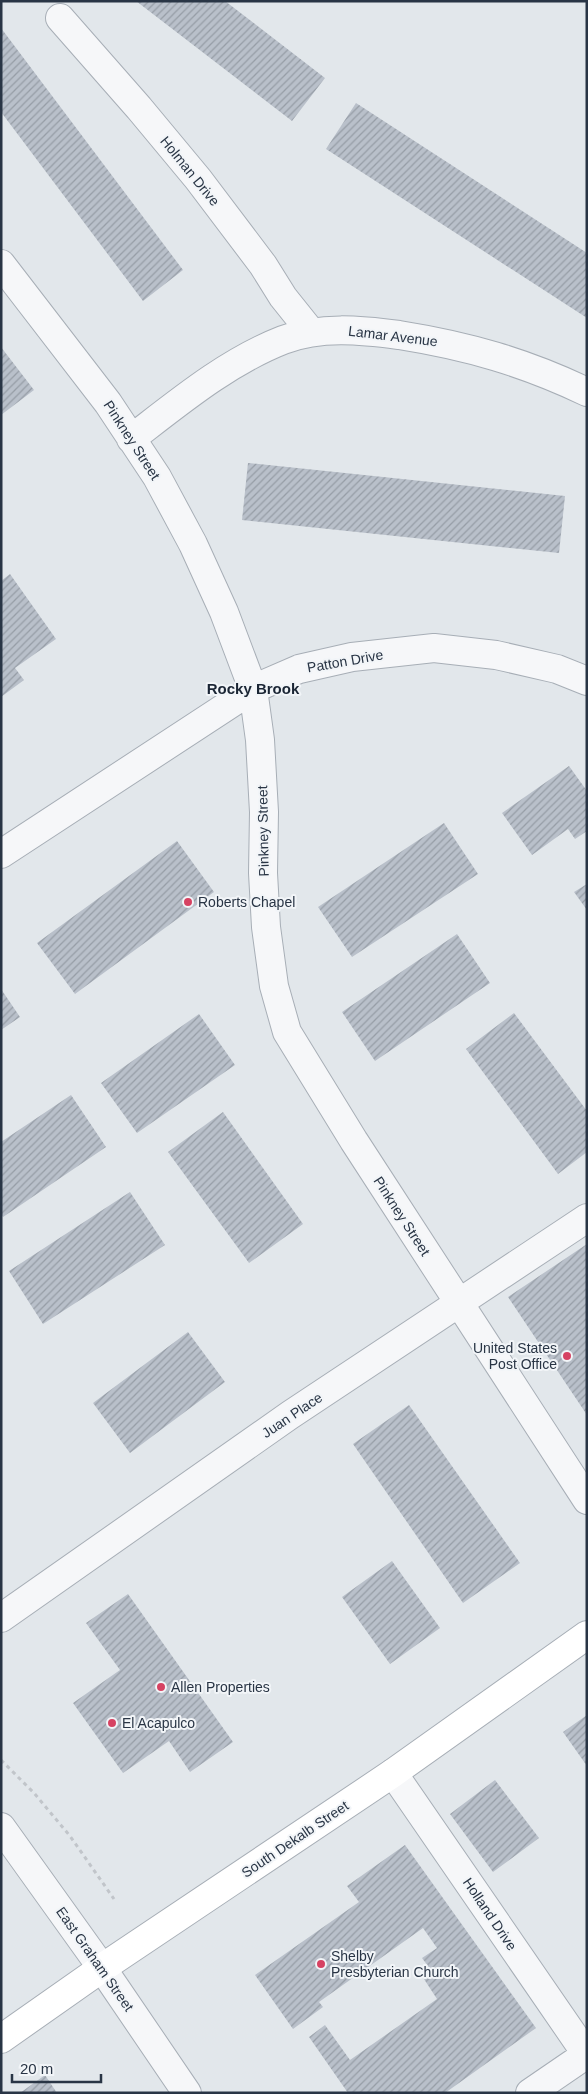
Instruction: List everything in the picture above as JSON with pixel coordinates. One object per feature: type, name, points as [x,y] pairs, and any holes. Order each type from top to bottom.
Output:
[{"type":"main road","name":"South Dekalb Street","points":[[1,2039],[102,1968],[394,1773],[587,1635]]},
{"type":"street","name":"Holman Drive","points":[[60,18],[198,179],[263,265],[283,298],[311,332]]},
{"type":"street","name":"Pinkney Street","points":[[1,264],[108,403],[157,477],[194,544],[224,612],[253,689],[260,740],[264,812],[263,873],[266,927],[274,986],[287,1032],[313,1078],[587,1500]]},
{"type":"street","name":"Lamar Avenue","points":[[131,439],[203,384],[256,352],[284,340],[311,332],[339,330],[370,331],[438,341],[496,355],[559,378],[587,392]]},
{"type":"street","name":"Patton Drive","points":[[1,854],[253,689],[299,669],[352,657],[434,648],[496,655],[557,669],[587,681]]},
{"type":"street","name":"Juan Place","points":[[1,1618],[282,1421],[587,1218]]},
{"type":"street","name":"Holland Drive","points":[[394,1773],[587,2054]]},
{"type":"street","name":"East Graham Street","points":[[1,1827],[102,1968],[187,2093]]},
{"type":"street","points":[[530,2093],[587,2054]]},
{"type":"path","points":[[1,1760],[40,1800],[70,1836],[114,1899]]},
{"type":"building","points":[[136,1],[225,1],[325,78],[292,121]]},
{"type":"building","points":[[1,28],[183,270],[143,301],[1,112]]},
{"type":"building","points":[[356,103],[587,253],[587,318],[326,149]]},
{"type":"building","points":[[1,347],[34,390],[1,415]]},
{"type":"building","points":[[248,463],[565,496],[559,553],[242,520]]},
{"type":"building","points":[[10,574],[56,639],[15,668],[24,680],[1,697],[1,581]]},
{"type":"building","points":[[569,766],[587,791],[587,831],[575,839],[568,829],[532,855],[502,813]]},
{"type":"building","points":[[444,823],[478,874],[352,957],[318,907]]},
{"type":"building","points":[[177,841],[214,892],[75,994],[37,943]]},
{"type":"building","points":[[587,884],[587,910],[574,892]]},
{"type":"building","points":[[457,934],[490,983],[375,1061],[342,1012]]},
{"type":"building","points":[[1,989],[20,1017],[1,1030]]},
{"type":"building","points":[[514,1013],[587,1111],[587,1152],[558,1174],[466,1049]]},
{"type":"building","points":[[199,1014],[235,1065],[137,1133],[101,1083]]},
{"type":"building","points":[[71,1095],[106,1147],[3,1217],[1,1214],[1,1142]]},
{"type":"building","points":[[223,1112],[303,1224],[249,1263],[168,1152]]},
{"type":"building","points":[[130,1192],[165,1245],[43,1324],[9,1271]]},
{"type":"building","name":"United States Post Office","points":[[587,1244],[587,1415],[508,1297]]},
{"type":"building","points":[[188,1332],[225,1382],[130,1453],[93,1403]]},
{"type":"building","points":[[409,1405],[520,1563],[463,1603],[353,1444]]},
{"type":"building","points":[[392,1561],[440,1628],[390,1664],[342,1597]]},
{"type":"building","points":[[128,1594],[233,1742],[190,1772],[169,1741],[123,1773],[73,1703],[120,1670],[86,1623]]},
{"type":"building","points":[[587,1715],[587,1766],[563,1732]]},
{"type":"building","points":[[495,1780],[539,1838],[493,1872],[450,1814]]},
{"type":"building","name":"Shelby Presbyterian Church","points":[[405,1845],[536,2028],[445,2093],[348,2093],[309,2037],[325,2025],[350,2060],[437,1999],[422,1976],[431,1970],[422,1958],[437,1948],[423,1928],[319,2002],[323,2007],[293,2029],[255,1975],[359,1902],[347,1886]]},
{"type":"building","points":[[45,2075],[57,2093],[20,2093]]},
{"type":"place","name":"Roberts Chapel","points":[[188,902]]},
{"type":"place","name":"United States Post Office","points":[[567,1356]]},
{"type":"place","name":"Allen Properties","points":[[161,1687]]},
{"type":"place","name":"El Acapulco","points":[[112,1723]]},
{"type":"place","name":"Shelby Presbyterian Church","points":[[321,1964]]},
{"type":"district","name":"Rocky Brook","points":[[253,689]]}]
